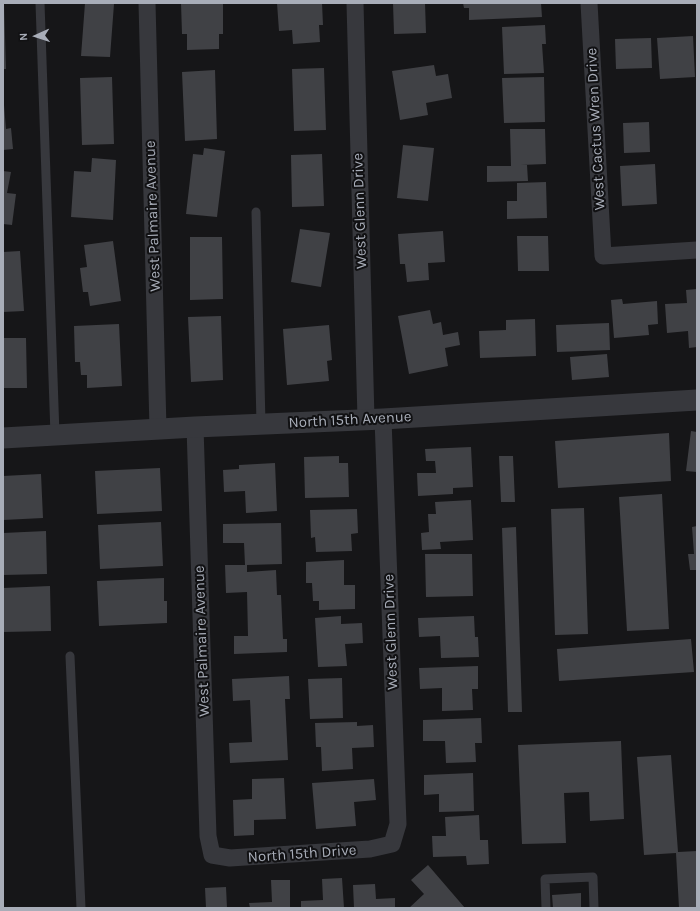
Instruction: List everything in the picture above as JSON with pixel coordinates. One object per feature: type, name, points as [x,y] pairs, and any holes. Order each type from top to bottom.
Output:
[{"type":"street","name":"West Palmaire Avenue","points":[[147,3],[158,429]]},
{"type":"street","name":"West Glenn Drive","points":[[355,3],[375,419],[398,824],[392,844]]},
{"type":"street","name":"West Cactus Wren Drive","points":[[589,3],[603,256],[697,250]]},
{"type":"street","name":"North 15th Avenue","points":[[3,438],[375,419],[697,400]]},
{"type":"street","name":"West Palmaire Avenue","points":[[195,427],[208,836],[212,855]]},
{"type":"street","name":"North 15th Drive","points":[[212,855],[230,858],[370,849],[392,844]]},
{"type":"lane","points":[[40,3],[55,435]]},
{"type":"lane","points":[[256,212],[261,424]]},
{"type":"lane","points":[[70,656],[81,908]]},
{"type":"lane","points":[[546,908],[545,879],[593,877],[594,908]]},
{"type":"building","points":[[85,3],[114,4],[110,57],[81,56]]},
{"type":"building","points":[[181,3],[223,3],[223,34],[219,34],[219,49],[187,50],[187,34],[182,34]]},
{"type":"building","points":[[277,3],[322,3],[323,25],[319,25],[320,42],[293,44],[292,30],[279,31]]},
{"type":"building","points":[[393,3],[425,3],[426,33],[394,34]]},
{"type":"building","points":[[463,3],[541,3],[542,17],[469,20],[469,8],[464,8]]},
{"type":"building","points":[[4,4],[6,69],[3,69]]},
{"type":"building","points":[[545,25],[546,44],[542,44],[544,73],[504,74],[502,27]]},
{"type":"building","points":[[693,36],[695,77],[660,79],[657,38]]},
{"type":"building","points":[[651,38],[652,68],[616,69],[615,39]]},
{"type":"building","points":[[434,65],[436,76],[448,74],[452,98],[426,103],[428,115],[400,120],[392,71]]},
{"type":"building","points":[[324,68],[326,130],[294,131],[292,69]]},
{"type":"building","points":[[215,70],[217,139],[185,141],[182,72]]},
{"type":"building","points":[[112,77],[114,144],[82,145],[80,78]]},
{"type":"building","points":[[544,77],[545,122],[504,123],[502,78]]},
{"type":"building","points":[[3,105],[6,129],[11,128],[13,149],[3,150]]},
{"type":"building","points":[[649,122],[650,152],[624,153],[623,123]]},
{"type":"building","points":[[510,129],[545,129],[546,164],[521,165],[527,165],[528,181],[487,182],[487,166],[511,166]]},
{"type":"building","points":[[403,145],[434,148],[428,201],[397,198]]},
{"type":"building","points":[[204,148],[225,151],[217,217],[186,214],[193,154],[203,155]]},
{"type":"building","points":[[322,154],[324,206],[292,207],[291,155]]},
{"type":"building","points":[[92,158],[116,160],[113,220],[71,217],[74,171],[91,172]]},
{"type":"building","points":[[655,164],[657,204],[622,206],[620,166]]},
{"type":"building","points":[[3,171],[11,172],[7,193],[16,194],[12,225],[3,224]]},
{"type":"building","points":[[546,182],[547,218],[507,219],[507,201],[517,201],[517,183]]},
{"type":"building","points":[[300,229],[330,233],[321,287],[291,282]]},
{"type":"building","points":[[443,231],[445,262],[428,263],[429,280],[407,282],[405,264],[400,264],[398,234]]},
{"type":"building","points":[[517,236],[548,236],[549,271],[518,271]]},
{"type":"building","points":[[190,237],[222,237],[223,299],[190,300]]},
{"type":"building","points":[[113,241],[121,301],[90,306],[88,292],[83,292],[80,268],[87,267],[84,245]]},
{"type":"building","points":[[20,251],[24,311],[3,312],[3,252]]},
{"type":"building","points":[[697,289],[697,347],[689,348],[688,331],[667,333],[665,304],[687,303],[686,290]]},
{"type":"building","points":[[622,299],[623,304],[657,301],[658,324],[648,325],[649,335],[614,338],[611,300]]},
{"type":"building","points":[[430,310],[433,324],[441,322],[443,335],[458,332],[460,345],[445,348],[448,366],[409,374],[398,316]]},
{"type":"building","points":[[221,316],[223,380],[191,382],[188,317]]},
{"type":"building","points":[[535,319],[536,356],[480,358],[479,331],[506,330],[506,320]]},
{"type":"building","points":[[609,323],[610,350],[557,352],[556,325]]},
{"type":"building","points":[[119,324],[122,386],[87,388],[87,375],[81,375],[80,362],[75,362],[74,326]]},
{"type":"building","points":[[329,325],[332,360],[327,361],[329,381],[287,385],[283,329]]},
{"type":"building","points":[[3,338],[26,338],[27,388],[3,388]]},
{"type":"building","points":[[607,354],[609,377],[572,380],[570,357]]},
{"type":"building","points":[[691,431],[697,432],[697,472],[686,471]]},
{"type":"building","points":[[669,433],[671,481],[558,488],[555,441]]},
{"type":"building","points":[[471,447],[473,487],[453,488],[453,494],[418,496],[417,473],[436,473],[435,461],[426,461],[425,449]]},
{"type":"building","points":[[339,456],[339,463],[348,463],[349,497],[305,498],[304,457]]},
{"type":"building","points":[[499,456],[513,456],[515,502],[501,502]]},
{"type":"building","points":[[275,463],[277,511],[246,513],[245,491],[224,492],[223,470],[239,469],[239,465]]},
{"type":"building","points":[[160,468],[162,511],[97,514],[95,471]]},
{"type":"building","points":[[41,474],[43,518],[3,520],[3,476]]},
{"type":"building","points":[[662,494],[669,629],[627,631],[619,497]]},
{"type":"building","points":[[471,500],[473,540],[440,542],[441,549],[422,550],[421,533],[429,532],[428,514],[436,514],[435,502]]},
{"type":"building","points":[[584,508],[588,634],[555,635],[551,509]]},
{"type":"building","points":[[357,509],[358,533],[351,534],[352,551],[316,552],[315,537],[311,538],[310,510]]},
{"type":"building","points":[[161,522],[163,566],[100,569],[98,525]]},
{"type":"building","points":[[281,523],[282,564],[247,565],[247,572],[276,570],[277,595],[281,595],[283,639],[287,639],[287,652],[234,654],[234,636],[248,636],[247,592],[226,593],[225,565],[245,565],[244,543],[223,543],[223,524]]},
{"type":"building","points":[[697,526],[697,570],[690,570],[688,554],[694,554],[692,527]]},
{"type":"building","points":[[516,527],[522,712],[508,712],[502,528]]},
{"type":"building","points":[[46,531],[47,574],[3,575],[3,533]]},
{"type":"building","points":[[425,554],[472,554],[473,596],[426,597]]},
{"type":"building","points":[[344,560],[344,585],[355,585],[355,609],[319,610],[319,601],[313,601],[312,583],[306,583],[306,562]]},
{"type":"building","points":[[164,578],[164,601],[167,601],[167,623],[99,626],[97,581]]},
{"type":"building","points":[[50,586],[51,631],[3,632],[3,588]]},
{"type":"building","points":[[341,616],[341,624],[362,623],[363,643],[345,644],[347,666],[318,667],[315,618]]},
{"type":"building","points":[[474,616],[475,637],[478,637],[479,657],[441,658],[440,636],[419,637],[418,618]]},
{"type":"building","points":[[691,639],[694,672],[559,681],[557,649]]},
{"type":"building","points":[[478,666],[478,689],[472,689],[473,710],[442,711],[442,688],[420,689],[419,668]]},
{"type":"building","points":[[289,676],[290,699],[285,699],[288,760],[230,763],[229,743],[252,742],[250,700],[233,701],[232,679]]},
{"type":"building","points":[[342,678],[343,718],[310,719],[308,679]]},
{"type":"building","points":[[481,718],[482,743],[475,743],[476,762],[446,763],[445,741],[423,741],[423,720]]},
{"type":"building","points":[[357,722],[357,726],[373,725],[374,747],[352,748],[353,769],[322,771],[321,747],[316,747],[315,723]]},
{"type":"building","points":[[621,741],[624,819],[590,821],[589,792],[564,793],[566,843],[522,844],[518,745]]},
{"type":"building","points":[[671,755],[678,852],[697,851],[697,908],[679,908],[676,853],[644,855],[637,757]]},
{"type":"building","points":[[473,773],[474,811],[439,812],[439,794],[424,795],[424,775]]},
{"type":"building","points":[[284,778],[286,819],[254,820],[254,835],[234,836],[233,800],[252,799],[252,779]]},
{"type":"building","points":[[374,779],[376,800],[354,802],[356,826],[316,829],[312,783]]},
{"type":"building","points":[[479,815],[480,840],[488,840],[489,864],[467,865],[466,856],[433,857],[432,836],[446,836],[445,817]]},
{"type":"building","points":[[428,865],[465,908],[409,908],[424,894],[411,880]]},
{"type":"building","points":[[342,878],[344,908],[301,908],[301,901],[323,900],[322,879]]},
{"type":"building","points":[[271,880],[290,880],[290,908],[250,908],[249,903],[272,902]]},
{"type":"building","points":[[375,884],[376,899],[395,898],[395,908],[354,908],[353,885]]},
{"type":"building","points":[[226,887],[227,908],[206,908],[205,888]]},
{"type":"building","points":[[581,893],[581,908],[553,908],[552,895]]}]
